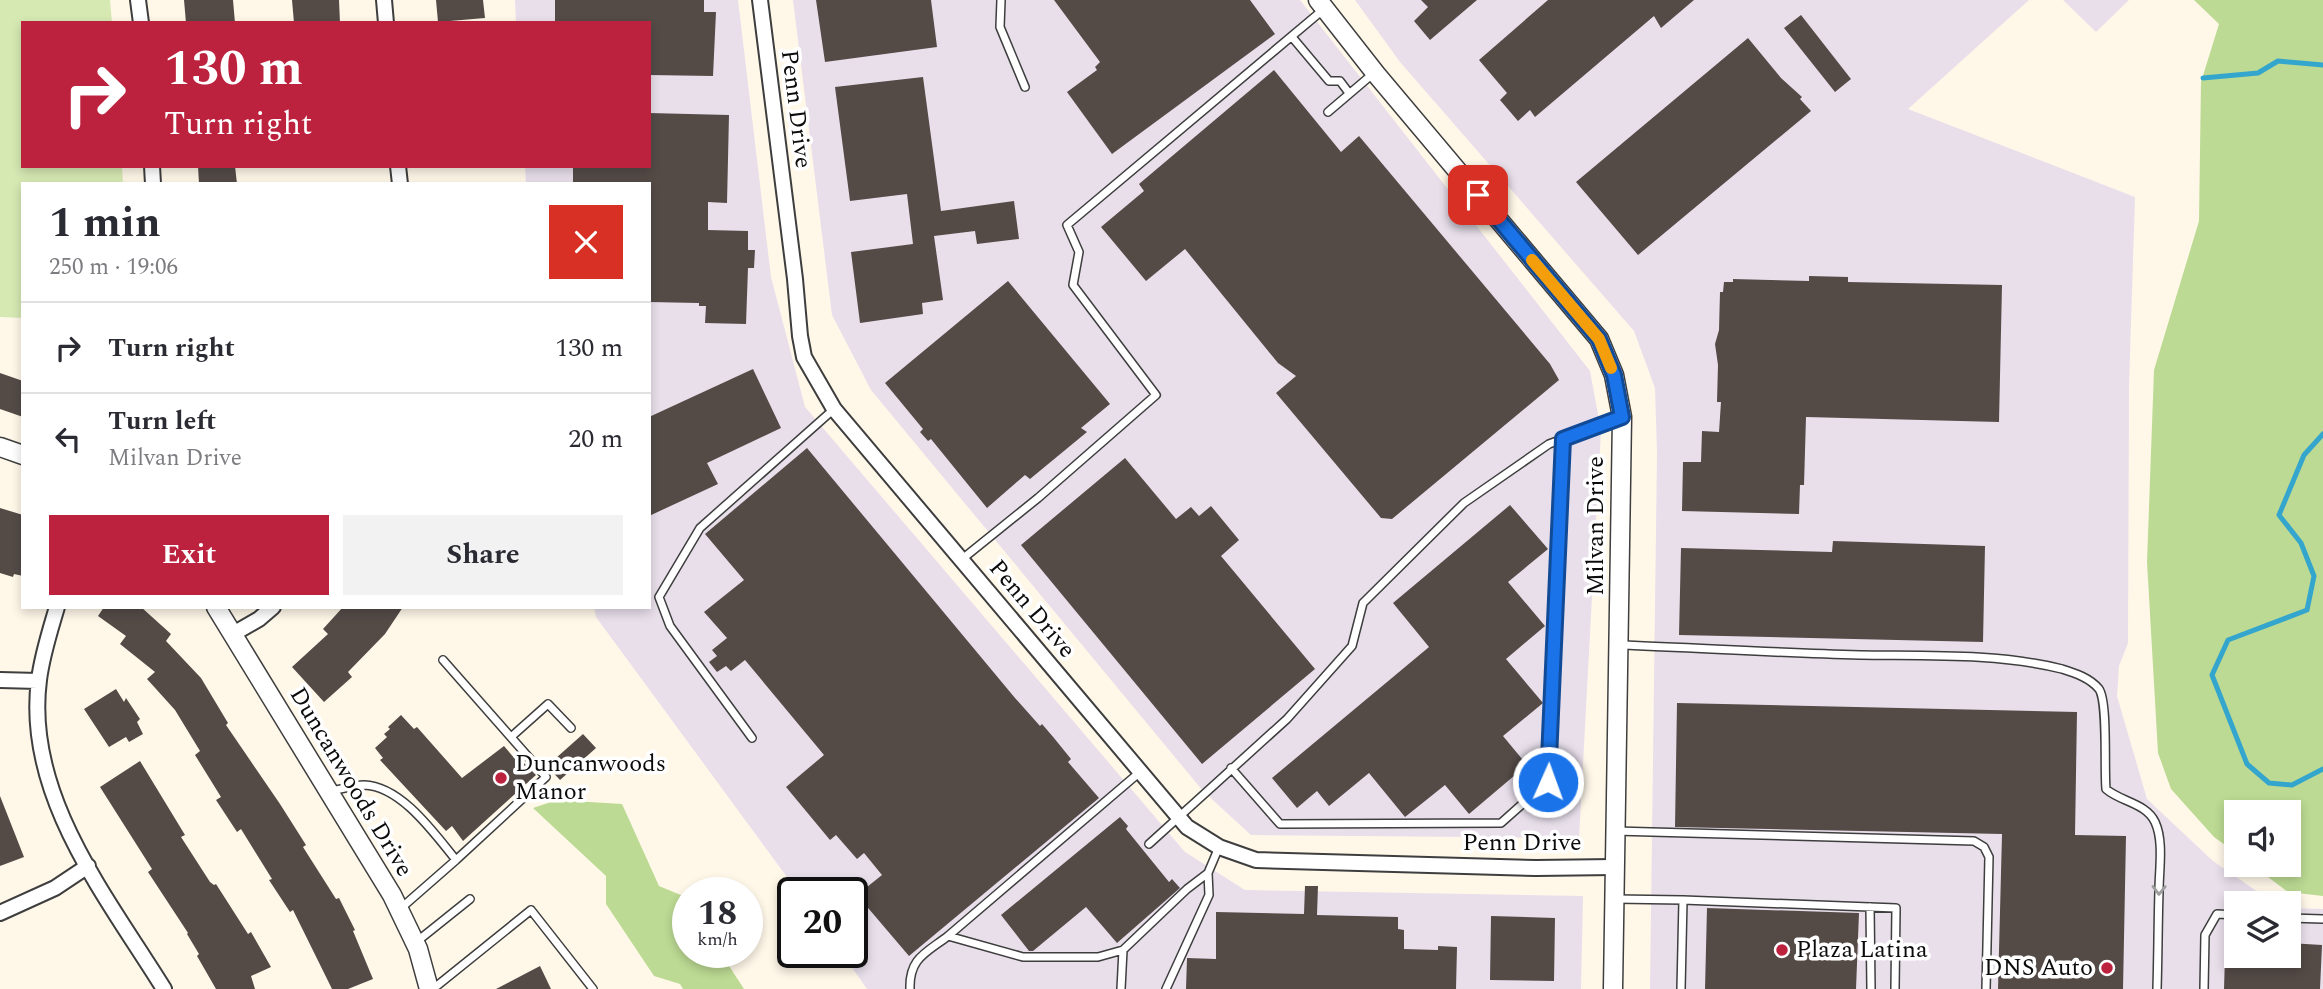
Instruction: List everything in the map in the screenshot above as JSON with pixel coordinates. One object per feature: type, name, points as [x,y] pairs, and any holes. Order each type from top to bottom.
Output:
[{"type":"street","points":[[138,0],[141,21]]},
{"type":"street","points":[[384,0],[386,21]]},
{"type":"street","name":"Penn Drive","points":[[760,0],[804,357],[834,409],[1186,827],[1219,847],[1256,860],[1614,867]]},
{"type":"street","name":"Milvan Drive","points":[[1321,4],[1599,339],[1614,375],[1622,417],[1613,989]]},
{"type":"street","points":[[0,447],[21,454]]},
{"type":"street","points":[[56,609],[38,681],[39,725],[50,787],[61,815],[88,866],[164,989]]},
{"type":"street","name":"Duncanwoods Drive","points":[[217,609],[399,909],[415,943],[431,989]]},
{"type":"street","points":[[233,634],[271,609]]},
{"type":"street","points":[[0,680],[38,681]]},
{"type":"street","points":[[0,913],[55,888],[88,866]]},
{"type":"lane","points":[[1001,0],[1000,27],[1025,87]]},
{"type":"lane","points":[[961,560],[1156,395],[1073,285],[1079,252],[1067,225],[1293,37],[1321,4]]},
{"type":"lane","points":[[1293,37],[1329,81],[1340,81],[1349,93]]},
{"type":"lane","points":[[1328,112],[1375,72]]},
{"type":"lane","points":[[752,738],[670,626],[659,597],[700,528],[834,409]]},
{"type":"lane","points":[[1149,844],[1287,719],[1352,646],[1363,603],[1464,503],[1549,444],[1622,417]]},
{"type":"lane","points":[[1231,768],[1280,824],[1500,823],[1548,782],[1563,439]]},
{"type":"lane","points":[[1620,645],[1958,657],[2025,663],[2084,676],[2100,690],[2105,710],[2106,789],[2115,797],[2147,811],[2155,822],[2160,848],[2157,989]]},
{"type":"lane","points":[[399,909],[546,777],[443,660]]},
{"type":"lane","points":[[511,737],[548,704],[571,728]]},
{"type":"lane","points":[[910,989],[915,961],[1140,772]]},
{"type":"lane","points":[[329,792],[363,785],[380,788],[399,797],[456,860]]},
{"type":"lane","points":[[1615,831],[1974,841],[1984,847],[1989,858],[1986,989]]},
{"type":"lane","points":[[1166,989],[1209,895],[1208,873],[1219,847]]},
{"type":"lane","points":[[948,936],[1023,957],[1098,957],[1124,950],[1186,889],[1208,873]]},
{"type":"lane","points":[[415,943],[470,899]]},
{"type":"lane","points":[[1614,899],[1896,908],[1895,989]]},
{"type":"lane","points":[[1681,989],[1683,900]]},
{"type":"lane","points":[[1870,907],[1871,989]]},
{"type":"lane","points":[[431,989],[531,910],[593,989]]},
{"type":"lane","points":[[2204,989],[2205,935],[2217,914],[2224,914]]},
{"type":"lane","points":[[2301,918],[2323,919]]},
{"type":"lane","points":[[1121,989],[1124,950]]},
{"type":"shaded area","points":[[515,0],[738,0],[771,277],[805,407],[1185,852],[1245,890],[1583,896],[1581,989],[867,989],[852,968],[868,968],[868,877],[787,877],[596,617],[594,609],[651,609],[651,182],[526,182],[525,168],[651,168],[651,21],[516,21]]},
{"type":"shaded area","points":[[793,0],[1300,0],[1590,371],[1601,430],[1579,838],[1251,835],[1203,791],[871,390],[832,315]]},
{"type":"shaded area","points":[[1355,0],[2029,0],[1908,109],[2135,197],[2129,386],[2128,643],[2119,666],[2117,696],[2147,799],[2224,869],[2224,877],[2236,877],[2257,891],[2224,891],[2224,968],[2301,968],[2301,908],[2323,909],[2323,989],[1650,989],[1657,453],[1655,388],[1634,331],[1400,62]]},
{"type":"shaded area","points":[[2063,0],[2129,0],[2096,32]]},
{"type":"green space","points":[[0,0],[110,0],[112,21],[21,21],[21,168],[122,168],[123,182],[21,182],[21,318],[0,317]]},
{"type":"green space","points":[[2194,0],[2323,0],[2323,896],[2287,891],[2268,877],[2301,877],[2301,800],[2224,800],[2224,844],[2214,837],[2171,789],[2158,753],[2147,562],[2154,370],[2199,221],[2201,82],[2219,24]]},
{"type":"green space","points":[[557,800],[622,804],[659,886],[672,891],[672,968],[730,968],[744,989],[683,989],[680,984],[654,976],[606,904],[606,876],[533,808]]},
{"type":"building","points":[[184,0],[233,0],[235,21],[186,21]]},
{"type":"building","points":[[292,0],[339,0],[340,21],[294,21]]},
{"type":"building","points":[[436,0],[483,0],[485,18],[438,21]]},
{"type":"building","points":[[555,0],[704,0],[704,12],[716,12],[713,76],[651,75],[651,21],[555,21]]},
{"type":"building","points":[[816,0],[931,0],[937,47],[825,62]]},
{"type":"building","points":[[1054,0],[1250,0],[1275,34],[1112,154],[1067,92],[1097,70],[1095,67],[1100,62]]},
{"type":"building","points":[[1421,0],[1477,0],[1430,40],[1414,21],[1428,7]]},
{"type":"building","points":[[1548,0],[1694,0],[1661,28],[1654,16],[1535,117],[1530,110],[1518,121],[1500,100],[1507,93],[1479,60]]},
{"type":"building","points":[[1801,15],[1851,79],[1835,92],[1784,28]]},
{"type":"building","points":[[1748,38],[1781,78],[1802,97],[1800,99],[1811,111],[1638,255],[1576,182]]},
{"type":"building","points":[[1274,70],[1341,152],[1359,136],[1550,364],[1559,380],[1392,519],[1381,518],[1276,393],[1296,376],[1278,363],[1185,249],[1146,281],[1101,227],[1144,191],[1139,184]]},
{"type":"building","points":[[923,77],[941,211],[1014,201],[1019,239],[977,244],[975,231],[934,236],[943,300],[922,303],[923,314],[860,323],[851,252],[913,244],[907,194],[850,201],[835,87]]},
{"type":"building","points":[[651,113],[729,115],[727,203],[708,202],[708,230],[748,231],[748,250],[755,250],[754,268],[748,268],[746,324],[705,323],[706,306],[699,306],[699,303],[651,302],[651,182],[573,182],[573,168],[651,168]]},
{"type":"building","points":[[198,168],[235,168],[237,182],[199,182]]},
{"type":"building","points":[[1809,276],[1848,277],[1848,282],[2002,285],[1999,422],[1806,417],[1804,485],[1800,485],[1799,514],[1682,511],[1683,462],[1701,462],[1702,431],[1719,432],[1721,402],[1717,402],[1718,365],[1715,344],[1719,330],[1720,292],[1723,292],[1724,282],[1733,282],[1733,279],[1809,281]]},
{"type":"building","points":[[1008,281],[1110,404],[1081,428],[1087,432],[1030,479],[1025,475],[987,508],[931,439],[928,441],[920,432],[923,429],[885,383]]},
{"type":"building","points":[[753,369],[781,428],[707,463],[718,484],[651,515],[651,416]]},
{"type":"building","points":[[0,373],[21,380],[21,416],[0,409]]},
{"type":"building","points":[[807,448],[1015,698],[1054,738],[1071,759],[1068,762],[1099,798],[909,956],[868,908],[868,886],[882,875],[864,853],[857,859],[836,835],[830,840],[786,787],[824,755],[745,660],[731,671],[726,666],[717,672],[709,662],[717,656],[712,650],[727,638],[704,612],[744,580],[705,534]]},
{"type":"building","points":[[1125,458],[1176,519],[1191,507],[1199,516],[1211,506],[1239,540],[1221,556],[1315,669],[1202,764],[1021,545]]},
{"type":"building","points":[[1510,505],[1548,549],[1508,582],[1545,626],[1506,659],[1543,703],[1503,736],[1527,765],[1469,814],[1445,785],[1405,817],[1369,773],[1329,806],[1317,791],[1297,808],[1272,778],[1429,647],[1393,603]]},
{"type":"building","points":[[0,508],[21,514],[21,576],[14,574],[13,577],[0,573]]},
{"type":"building","points":[[1833,541],[1985,546],[1983,642],[1679,635],[1681,548],[1832,552]]},
{"type":"building","points":[[103,609],[143,609],[171,634],[166,641],[201,678],[228,723],[226,725],[306,845],[303,847],[336,899],[339,898],[355,930],[353,931],[373,979],[348,989],[332,989],[293,910],[290,912],[269,880],[272,879],[241,829],[237,832],[216,800],[221,797],[195,755],[200,751],[175,710],[147,679],[155,672],[120,644],[126,636],[98,616]]},
{"type":"building","points":[[341,609],[402,609],[385,634],[348,672],[352,677],[324,702],[292,667],[328,634],[323,629]]},
{"type":"building","points":[[116,689],[124,702],[126,698],[140,719],[137,722],[143,734],[129,742],[126,737],[109,747],[84,709]]},
{"type":"building","points":[[1677,703],[2077,712],[2075,835],[2126,836],[2123,989],[1998,989],[2002,834],[1675,827]]},
{"type":"building","name":"Duncanwoods Manor","points":[[401,715],[414,729],[417,727],[462,778],[504,746],[521,766],[524,763],[536,775],[463,841],[452,826],[446,831],[380,760],[383,758],[375,748],[387,737],[384,734],[390,729],[388,727]]},
{"type":"building","points":[[583,734],[596,748],[560,780],[547,766]]},
{"type":"building","points":[[140,761],[185,835],[181,837],[248,934],[251,932],[271,967],[251,976],[255,989],[216,989],[197,956],[199,954],[188,933],[148,872],[152,869],[100,787]]},
{"type":"building","points":[[0,796],[24,857],[0,866]]},
{"type":"building","points":[[1120,817],[1128,826],[1126,829],[1169,882],[1172,879],[1180,888],[1117,943],[1086,907],[1033,951],[1029,951],[1001,915]]},
{"type":"building","points":[[1305,886],[1318,886],[1317,915],[1398,917],[1398,929],[1404,930],[1404,949],[1438,950],[1438,946],[1457,947],[1456,989],[1186,989],[1187,958],[1216,959],[1216,912],[1304,914]]},
{"type":"building","name":"Plaza Latina","points":[[1707,908],[1859,913],[1856,989],[1705,989]]},
{"type":"building","points":[[1491,916],[1555,918],[1554,981],[1490,980]]},
{"type":"building","points":[[2301,944],[2322,945],[2320,989],[2224,989],[2225,968],[2301,968]]},
{"type":"building","points":[[540,966],[551,989],[496,989]]},
{"type":"waterway","points":[[2203,78],[2258,73],[2278,61],[2323,65]]},
{"type":"waterway","points":[[2323,434],[2304,455],[2279,515],[2301,543],[2314,576],[2307,610],[2228,640],[2212,675],[2247,764],[2269,783],[2292,785],[2323,769]]},
{"type":"slow traffic","points":[[1532,260],[1599,339],[1611,368]]},
{"type":"place","name":"Duncanwoods Manor","points":[[501,778]]},
{"type":"place","name":"Plaza Latina","points":[[1782,950]]},
{"type":"place","name":"DNS Auto","points":[[2107,968]]},
{"type":"route","points":[[1478,195],[1599,339],[1614,375],[1622,417],[1563,439],[1548,782]]}]
